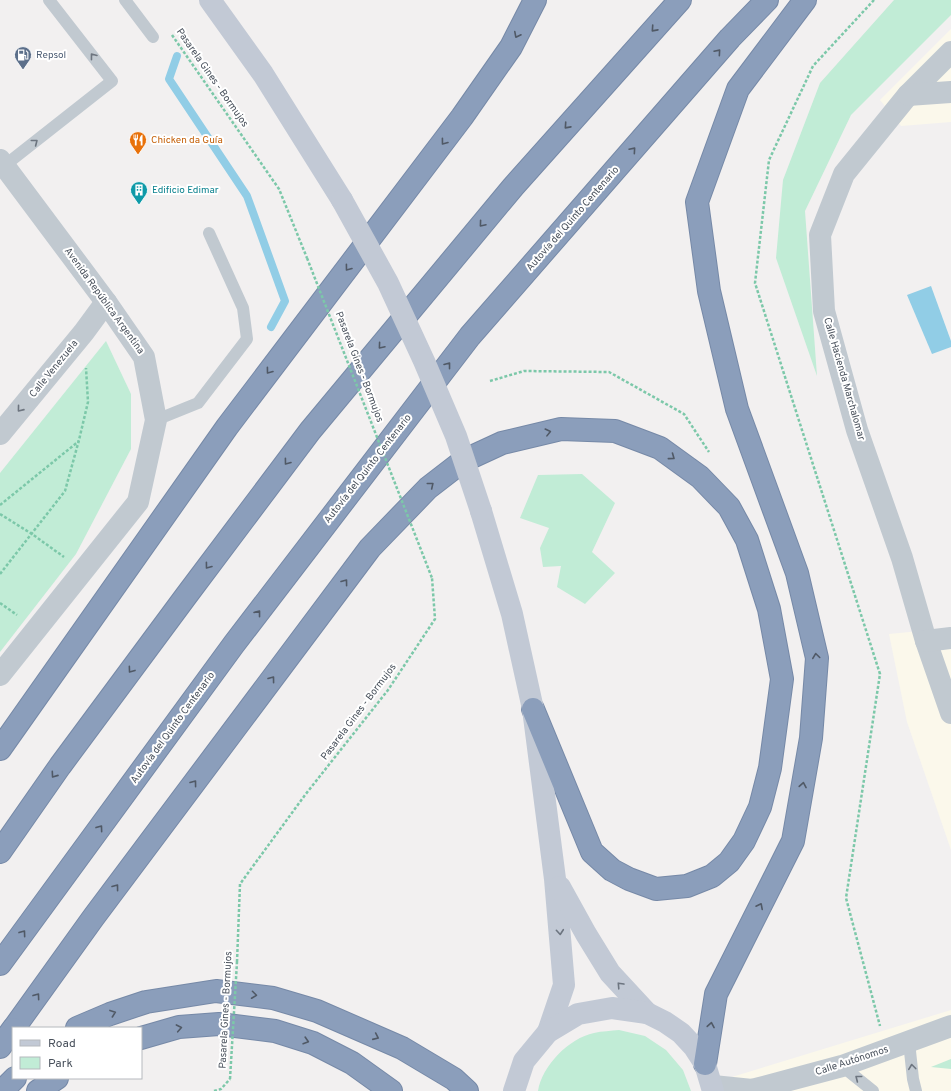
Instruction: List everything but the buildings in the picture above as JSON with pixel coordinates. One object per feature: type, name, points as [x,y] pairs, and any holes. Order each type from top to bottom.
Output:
[{"type":"highway","points":[[0,749],[227,427],[462,117],[511,47],[535,0]]},
{"type":"highway","points":[[0,852],[60,766],[310,431],[513,187],[680,0]]},
{"type":"highway","name":"Autovía del Quinto Centenario","points":[[0,964],[234,644],[470,336],[730,38],[767,0]]},
{"type":"highway","points":[[705,1064],[716,994],[793,841],[811,738],[817,658],[798,573],[737,409],[709,292],[696,202],[738,89],[805,0]]},
{"type":"highway","points":[[14,1027],[93,918],[370,548],[428,488],[463,461],[502,443],[561,429],[615,431],[660,448],[700,477],[729,507],[747,540],[769,609],[782,679],[770,768],[760,807],[744,841],[730,862],[712,876],[687,886],[656,889],[629,880],[612,870],[592,852],[533,710]]},
{"type":"highway","points":[[79,1027],[110,1014],[146,1002],[208,992],[216,991],[273,998],[317,1011],[402,1048],[454,1079],[467,1091]]},
{"type":"highway","points":[[142,1038],[179,1027],[219,1024],[275,1031],[313,1043],[352,1063],[391,1091]]},
{"type":"highway","points":[[0,1047],[12,1030]]},
{"type":"highway","points":[[2,1091],[14,1079]]},
{"type":"highway","points":[[38,1091],[56,1079]]},
{"type":"main road","points":[[210,0],[263,74],[342,200],[388,284],[424,361],[456,436],[481,511],[512,614],[533,710],[555,879],[564,985],[548,1032]]},
{"type":"main road","points":[[555,879],[610,973],[647,1014]]},
{"type":"main road","points":[[514,1091],[524,1061],[548,1032],[578,1014],[612,1008],[647,1014],[665,1022],[681,1033],[694,1047],[705,1064],[713,1088]]},
{"type":"street","name":"Calle Hacienda Marchalomar","points":[[951,52],[908,95],[844,174],[820,235],[824,312],[857,430],[902,558],[926,641],[951,713]]},
{"type":"street","points":[[908,95],[951,92]]},
{"type":"street","name":"Avenida República Argentina","points":[[0,675],[138,502],[156,420],[144,357],[106,302],[1,166]]},
{"type":"street","name":"Calle Venezuela","points":[[0,434],[84,332],[106,302]]},
{"type":"street","points":[[926,641],[951,638]]},
{"type":"street","name":"Calle Autónomos","points":[[713,1088],[751,1090],[842,1066],[951,1026]]},
{"type":"lane","points":[[1,166],[112,81],[50,0]]},
{"type":"lane","points":[[125,0],[153,37]]},
{"type":"lane","points":[[156,420],[198,403],[247,339],[243,308],[209,233]]},
{"type":"lane","points":[[908,1042],[916,1091]]},
{"type":"lane","points":[[842,1066],[873,1091]]},
{"type":"path","points":[[874,0],[812,66],[769,160],[755,283],[880,674],[846,898],[887,1050]]},
{"type":"path","name":"Pasarela Gines - Bormujos","points":[[169,30],[279,190],[432,578],[435,618],[388,690],[305,795],[240,884],[230,1079],[221,1089],[214,1091]]},
{"type":"path","points":[[0,574],[65,491],[88,402],[84,332]]},
{"type":"path","points":[[0,505],[79,440]]},
{"type":"path","points":[[0,514],[32,534],[83,571]]},
{"type":"shaded area","points":[[951,29],[951,122],[901,126],[880,100]]},
{"type":"shaded area","points":[[951,628],[951,850],[907,722],[889,634]]},
{"type":"shaded area","points":[[951,1010],[951,1091],[724,1091],[722,1080]]},
{"type":"green space","points":[[894,0],[951,0],[951,15],[851,115],[805,211],[817,376],[776,258],[783,180],[820,83]]},
{"type":"green space","points":[[106,341],[131,394],[131,449],[76,554],[0,652],[0,473]]},
{"type":"green space","points":[[582,474],[615,503],[592,552],[615,573],[585,604],[557,587],[561,566],[543,567],[540,548],[549,528],[520,518],[538,475]]},
{"type":"green space","points":[[619,1030],[645,1036],[666,1050],[683,1070],[691,1091],[538,1091],[545,1072],[558,1054],[566,1047],[585,1036],[597,1032]]},
{"type":"green space","points":[[951,1059],[951,1069],[931,1067]]},
{"type":"water","points":[[931,286],[951,341],[951,347],[932,354],[907,295]]},
{"type":"waterway","points":[[177,56],[169,79],[247,196],[285,301],[271,327]]},
{"type":"place","name":"Repsol","points":[[23,70]]},
{"type":"place","name":"Chicken da Guía","points":[[138,155]]},
{"type":"place","name":"Edificio Edimar","points":[[139,205]]}]
